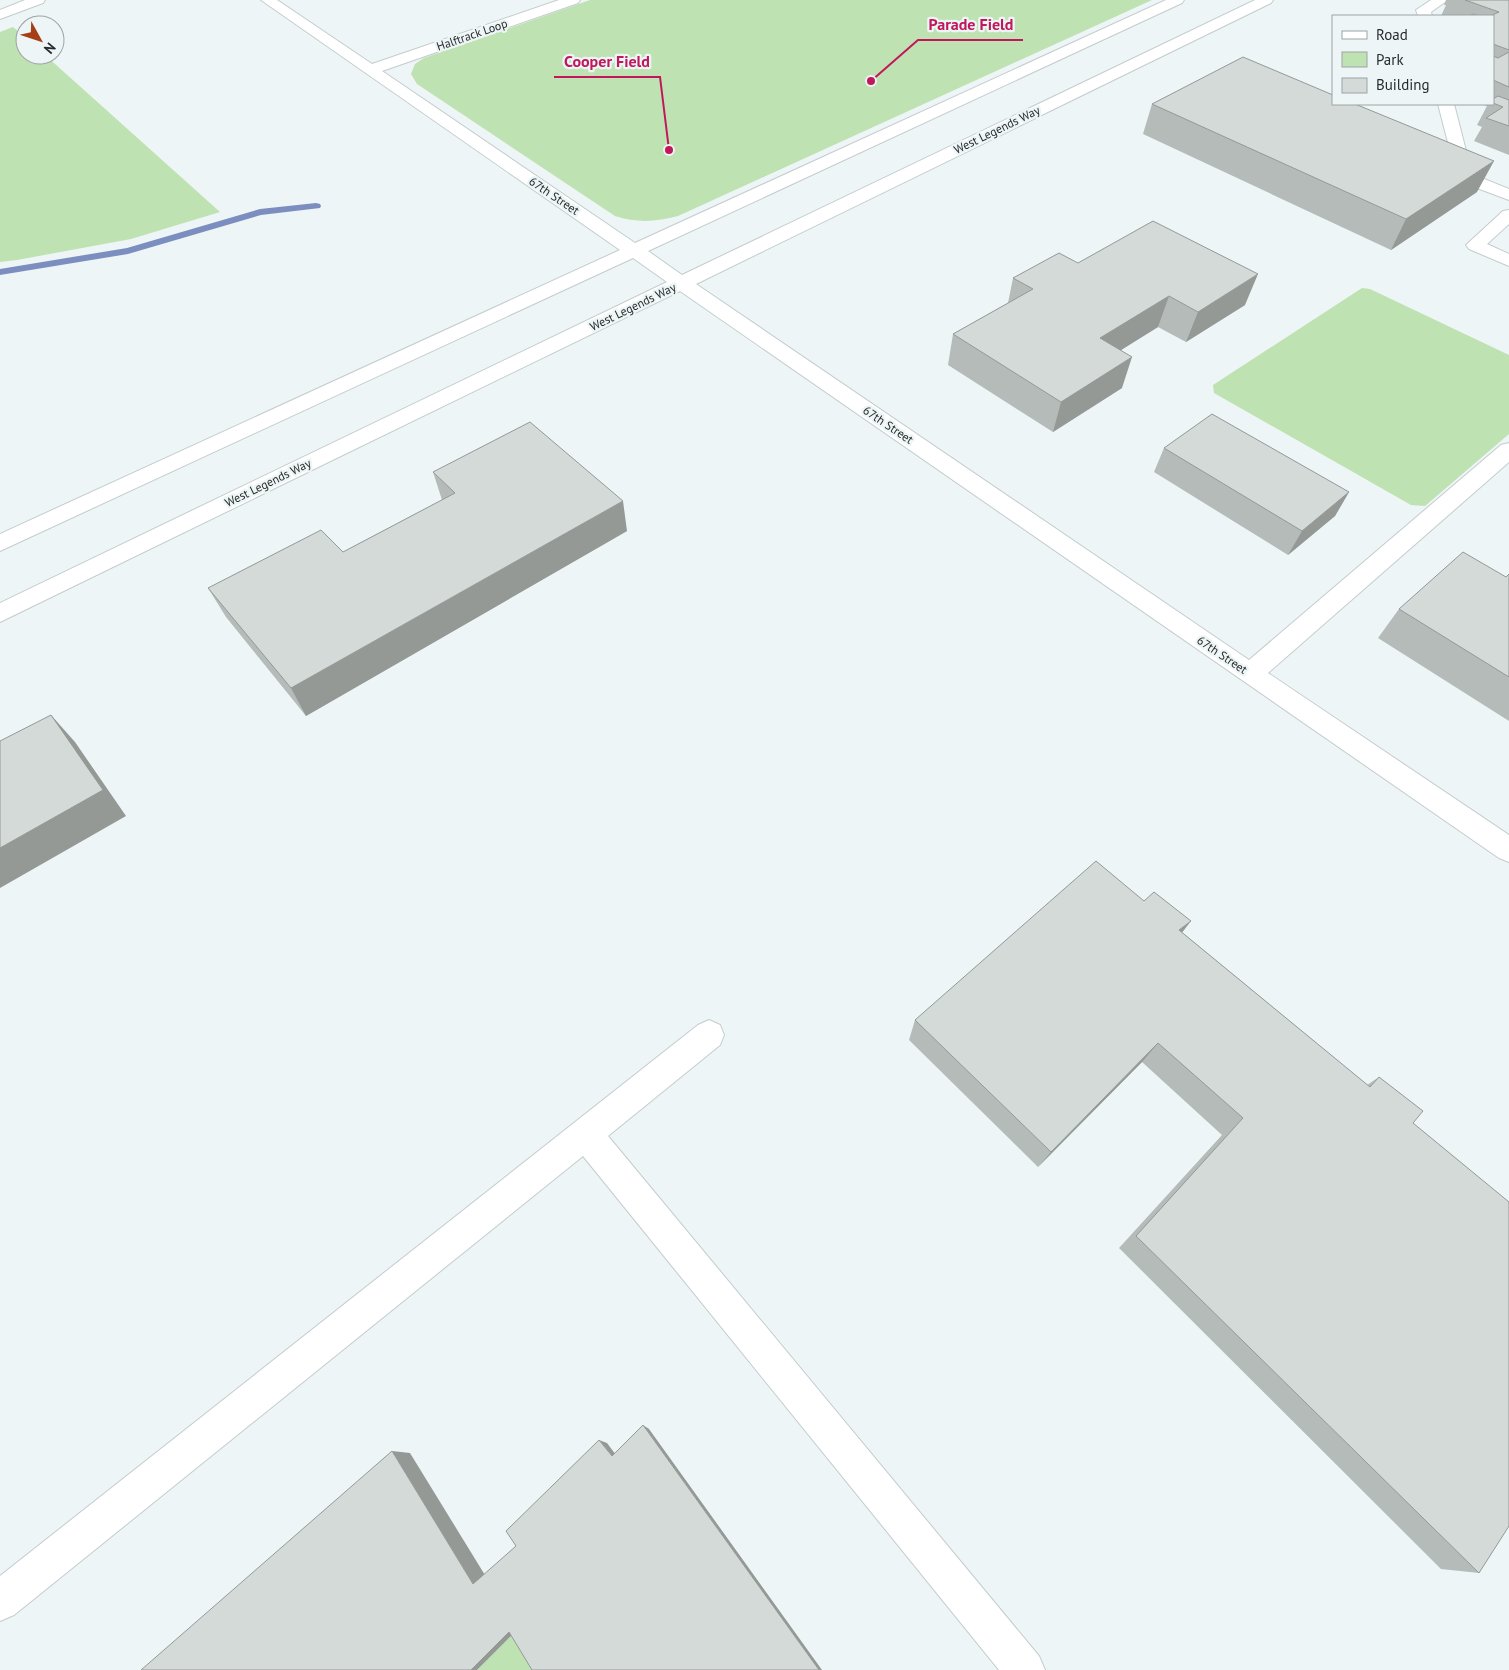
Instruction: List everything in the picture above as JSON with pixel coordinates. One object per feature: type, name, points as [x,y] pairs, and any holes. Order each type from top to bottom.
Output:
[{"type":"street","points":[[0,15],[38,0]]},
{"type":"street","name":"67th Street","points":[[268,0],[1509,850]]},
{"type":"street","name":"Halftrack Loop","points":[[370,70],[573,0]]},
{"type":"street","points":[[0,543],[1177,0]]},
{"type":"street","name":"West Legends Way","points":[[0,613],[1266,0]]},
{"type":"street","points":[[1425,15],[1423,10],[1441,0]]},
{"type":"street","points":[[1446,105],[1464,177],[1509,196]]},
{"type":"street","points":[[1509,215],[1475,245],[1509,261]]},
{"type":"street","points":[[1250,674],[1509,450]]},
{"type":"street","points":[[0,1601],[708,1035]]},
{"type":"street","points":[[585,1133],[1025,1670]]},
{"type":"green space","points":[[590,0],[1152,0],[678,216],[646,221],[615,216],[417,84],[411,74],[415,64],[424,58]]},
{"type":"green space","points":[[13,27],[15,29],[15,65],[56,65],[220,212],[131,239],[0,262],[0,32]]},
{"type":"green space","points":[[1362,288],[1370,289],[1509,355],[1509,434],[1425,506],[1411,505],[1214,393],[1213,385]]},
{"type":"green space","points":[[522,1625],[550,1670],[477,1670]]},
{"type":"building","points":[[1465,0],[1509,0],[1509,50],[1494,44],[1494,15],[1492,15],[1499,12]]},
{"type":"building","points":[[1509,52],[1509,87],[1494,80],[1494,56],[1498,58]]},
{"type":"building","points":[[1243,57],[1332,95],[1332,105],[1357,105],[1494,161],[1406,219],[1152,104]]},
{"type":"building","points":[[1498,96],[1509,100],[1509,126],[1486,118],[1503,107],[1494,103],[1494,98]]},
{"type":"building","points":[[1153,221],[1258,274],[1198,312],[1169,296],[1100,338],[1132,357],[1061,402],[953,334],[1033,289],[1013,278],[1059,253],[1078,263]]},
{"type":"building","points":[[1212,414],[1349,492],[1302,531],[1164,448]]},
{"type":"building","points":[[530,422],[623,501],[291,688],[208,588],[321,530],[343,552],[455,493],[433,472]]},
{"type":"building","points":[[1463,552],[1506,577],[1509,574],[1509,677],[1399,609]]},
{"type":"building","points":[[51,715],[103,790],[0,848],[0,741]]},
{"type":"building","points":[[1096,861],[1144,901],[1154,892],[1191,921],[1179,930],[1370,1087],[1379,1077],[1423,1111],[1413,1123],[1509,1202],[1509,1526],[1479,1573],[1136,1236],[1243,1118],[1158,1043],[1051,1152],[915,1020]]},
{"type":"building","points":[[643,1425],[819,1670],[532,1670],[509,1632],[471,1670],[141,1670],[392,1451],[473,1584],[516,1546],[506,1531],[599,1440],[612,1456]]},
{"type":"waterway","points":[[0,272],[128,251],[260,212],[316,206]]},
{"type":"place","name":"Parade Field","points":[[871,81]]},
{"type":"place","name":"Cooper Field","points":[[669,150]]}]
